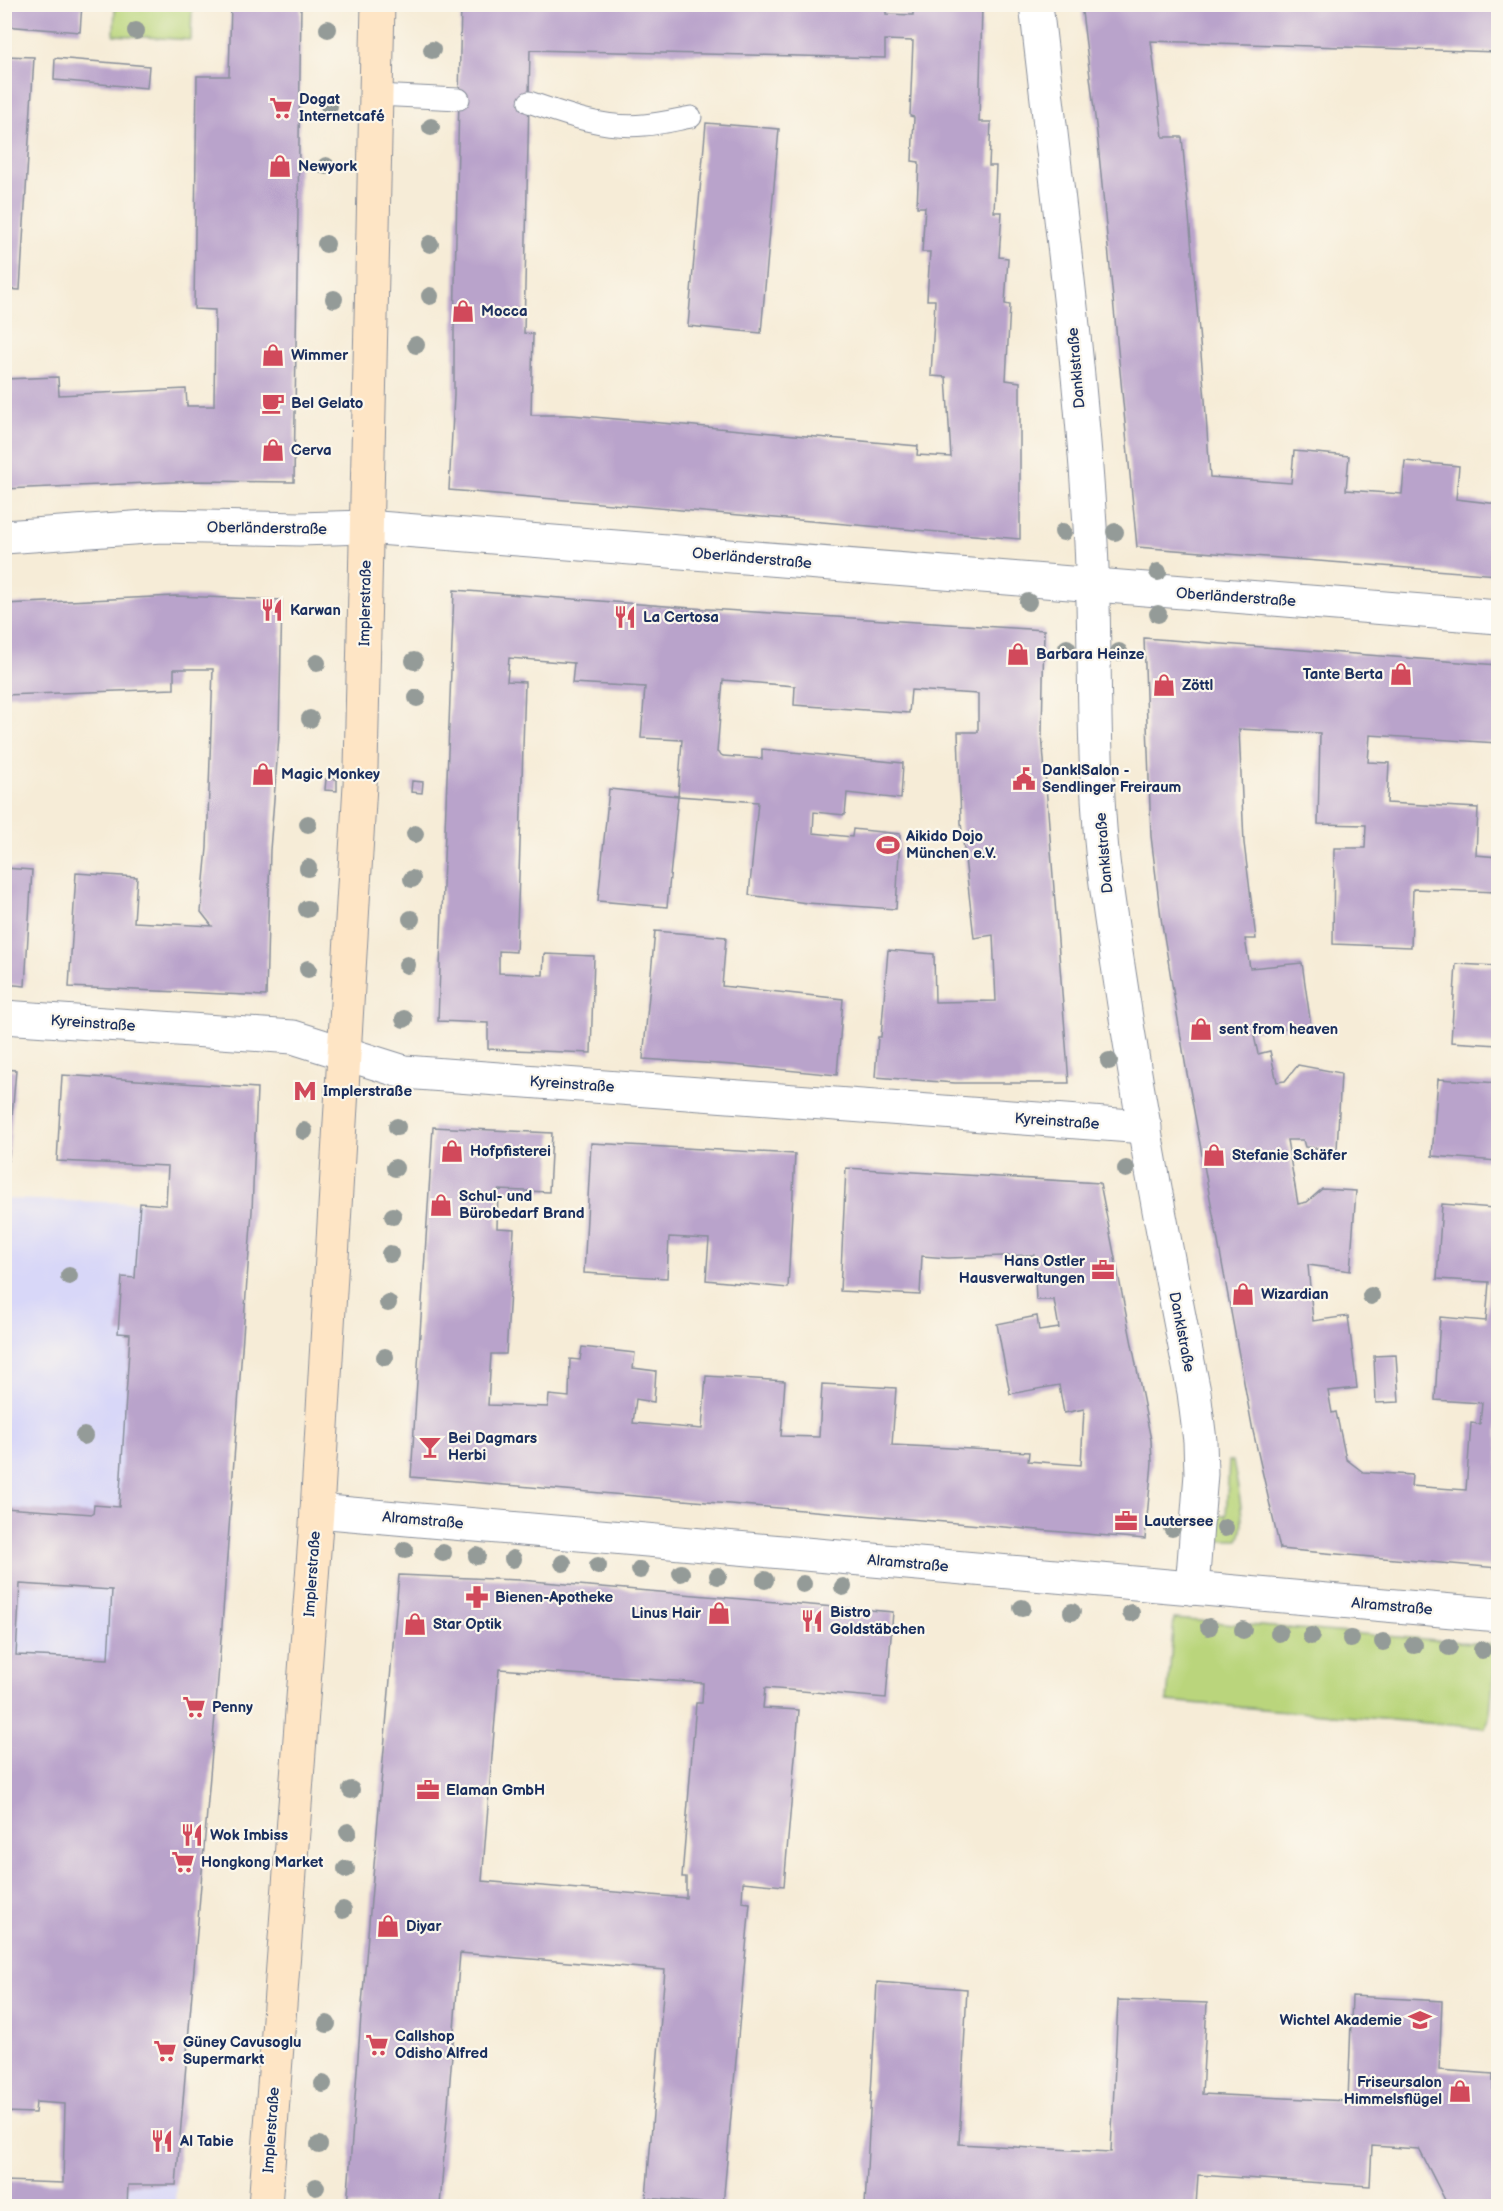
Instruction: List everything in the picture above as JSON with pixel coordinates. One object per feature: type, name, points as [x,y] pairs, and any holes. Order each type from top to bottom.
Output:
[{"type":"main road","name":"Implerstraße","points":[[265,2206],[317,1511],[361,768],[378,4]]},
{"type":"street","name":"Danklstraße","points":[[1035,4],[1072,324],[1084,459],[1092,586],[1094,717],[1102,855],[1145,1127],[1194,1392],[1200,1441],[1201,1474],[1192,1588]]},
{"type":"street","name":"Oberländerstraße","points":[[4,537],[161,526],[299,529],[366,527],[1498,617]]},
{"type":"street","name":"Kyreinstraße","points":[[4,1017],[293,1037],[404,1072],[1145,1127]]},
{"type":"street","name":"Alramstraße","points":[[317,1511],[1498,1615]]},
{"type":"lane","points":[[375,95],[459,99]]},
{"type":"lane","points":[[529,102],[583,120],[611,124],[644,125],[691,117]]},
{"type":"shaded area","points":[[5,1199],[140,1203],[252,1211],[219,1667],[5,1654]]},
{"type":"shaded area","points":[[5,2181],[176,2185],[175,2206],[5,2206]]},
{"type":"green space","points":[[115,5],[192,5],[191,40],[114,35]]},
{"type":"green space","points":[[1229,1461],[1233,1461],[1239,1490],[1242,1513],[1241,1533],[1238,1540],[1212,1540],[1213,1515],[1226,1516]]},
{"type":"green space","points":[[1174,1619],[1497,1645],[1490,1712],[1485,1728],[1167,1701]]},
{"type":"building","points":[[4,4],[82,4],[80,32],[4,26]]},
{"type":"building","points":[[231,4],[301,4],[294,482],[196,481],[4,489],[4,379],[58,377],[59,395],[186,389],[187,406],[214,406],[215,310],[194,309],[197,76],[229,76]]},
{"type":"building","points":[[461,4],[886,4],[886,14],[913,15],[913,4],[982,7],[979,122],[991,122],[989,166],[996,166],[994,212],[1002,212],[999,257],[1008,258],[1005,304],[1010,305],[1006,380],[1020,382],[1020,539],[449,490],[454,395]],"holes":[[[885,40],[913,41],[910,116],[914,117],[912,161],[919,162],[917,207],[925,207],[922,252],[930,252],[927,300],[935,300],[931,376],[946,377],[951,457],[917,455],[918,446],[571,415],[531,415],[533,334],[524,333],[530,50],[885,58]]]},
{"type":"building","points":[[1081,4],[1498,4],[1498,52],[1151,41],[1163,137],[1182,137],[1210,477],[1291,483],[1294,451],[1349,456],[1346,490],[1402,494],[1405,461],[1459,466],[1456,499],[1498,504],[1498,575],[1137,547],[1097,133]]},
{"type":"building","points":[[4,56],[34,57],[20,290],[4,289]]},
{"type":"building","points":[[55,58],[149,66],[147,88],[54,80]]},
{"type":"building","points":[[706,123],[779,129],[761,333],[688,326]]},
{"type":"building","points":[[454,590],[692,608],[1044,630],[1042,734],[1069,1083],[955,1083],[875,1077],[878,1037],[881,1037],[888,950],[934,954],[935,1002],[996,1001],[993,935],[974,938],[961,823],[958,732],[978,732],[978,694],[911,690],[909,713],[794,705],[795,686],[723,680],[717,752],[723,756],[762,759],[762,749],[903,763],[901,799],[847,793],[845,815],[814,812],[813,833],[852,837],[853,829],[900,834],[896,909],[807,903],[749,895],[758,802],[678,796],[682,740],[641,738],[645,687],[572,683],[574,663],[509,658],[507,681],[525,682],[519,876],[516,952],[499,951],[499,973],[543,975],[544,954],[594,956],[591,1053],[488,1049],[488,1023],[438,1021]]},
{"type":"building","points":[[176,596],[282,600],[279,736],[270,850],[266,996],[69,987],[76,873],[137,877],[134,922],[212,926],[201,912],[207,848],[213,669],[174,669],[174,689],[4,695],[4,604]]},
{"type":"building","points":[[1144,638],[1498,665],[1498,743],[1370,735],[1368,762],[1389,763],[1387,803],[1478,808],[1476,855],[1498,857],[1498,892],[1413,889],[1411,947],[1333,944],[1334,848],[1365,848],[1366,825],[1318,824],[1320,733],[1239,729],[1244,843],[1256,939],[1245,939],[1250,968],[1302,963],[1311,1026],[1253,1031],[1258,1054],[1270,1051],[1277,1082],[1285,1081],[1298,1065],[1341,1073],[1337,1150],[1305,1147],[1303,1140],[1287,1140],[1298,1204],[1307,1202],[1322,1189],[1356,1191],[1350,1271],[1308,1265],[1313,1321],[1348,1316],[1357,1388],[1328,1391],[1332,1413],[1336,1412],[1346,1459],[1363,1472],[1412,1475],[1411,1486],[1466,1490],[1471,1423],[1480,1424],[1482,1403],[1435,1400],[1440,1317],[1486,1321],[1489,1282],[1437,1279],[1442,1204],[1494,1208],[1498,1161],[1498,1568],[1280,1549],[1253,1431],[1186,1068],[1161,918],[1151,836]]},
{"type":"building","points":[[326,779],[337,779],[337,791],[325,790]]},
{"type":"building","points":[[412,781],[423,782],[422,793],[411,792]]},
{"type":"building","points":[[609,789],[678,796],[667,907],[598,901]]},
{"type":"building","points":[[4,868],[32,870],[25,986],[4,984]]},
{"type":"building","points":[[655,931],[726,937],[722,986],[843,999],[837,1075],[643,1059]]},
{"type":"building","points":[[1456,964],[1498,966],[1498,1045],[1451,1042]]},
{"type":"building","points":[[4,1069],[16,1070],[8,1162],[4,1161]]},
{"type":"building","points":[[62,1075],[257,1088],[252,1211],[219,1667],[176,2185],[128,2185],[127,2206],[4,2206],[4,2181],[63,2183],[65,2104],[36,2102],[35,2113],[4,2112],[4,1508],[93,1514],[94,1505],[119,1507],[130,1334],[118,1333],[122,1277],[135,1278],[140,1203],[166,1205],[168,1166],[57,1161]],"holes":[[[20,1584],[112,1590],[108,1659],[16,1655]]]},
{"type":"building","points":[[1438,1079],[1498,1083],[1498,1161],[1432,1156]]},
{"type":"building","points":[[433,1127],[552,1133],[549,1192],[498,1190],[497,1228],[514,1229],[506,1354],[491,1354],[488,1405],[548,1407],[549,1395],[569,1397],[570,1359],[580,1360],[582,1347],[635,1353],[633,1368],[656,1371],[654,1402],[636,1399],[633,1423],[702,1429],[706,1376],[785,1381],[781,1436],[819,1437],[822,1384],[896,1388],[892,1445],[1029,1452],[1028,1461],[1081,1465],[1084,1409],[1064,1413],[1059,1385],[1010,1394],[997,1324],[1037,1316],[1039,1331],[1059,1328],[1054,1300],[1036,1300],[1034,1255],[948,1258],[922,1256],[920,1295],[840,1291],[846,1168],[1100,1183],[1151,1440],[1152,1463],[1145,1539],[411,1477]]},
{"type":"building","points":[[591,1143],[795,1154],[788,1288],[706,1280],[709,1239],[669,1237],[667,1278],[584,1273]]},
{"type":"building","points":[[1396,1355],[1399,1402],[1376,1403],[1374,1356]]},
{"type":"building","points":[[399,1575],[520,1580],[893,1612],[886,1698],[765,1688],[763,1708],[799,1710],[784,1886],[743,1882],[742,1902],[750,1903],[723,2205],[646,2198],[665,1970],[460,1953],[440,2206],[347,2206]],"holes":[[[499,1669],[703,1683],[702,1703],[696,1703],[682,1877],[686,1877],[686,1898],[482,1881]]]},
{"type":"building","points":[[877,1982],[967,1989],[959,2144],[1111,2152],[1118,2000],[1207,2003],[1202,2094],[1348,2101],[1352,1996],[1442,2001],[1439,2070],[1493,2074],[1493,2091],[1498,2102],[1498,2206],[1443,2206],[1447,2204],[1419,2149],[1372,2146],[1370,2186],[1198,2175],[1196,2206],[865,2206]]},
{"type":"place","name":"Dogat Internetcafé","points":[[281,108]]},
{"type":"place","name":"Newyork","points":[[280,166]]},
{"type":"place","name":"Mocca","points":[[463,311]]},
{"type":"place","name":"Wimmer","points":[[273,355]]},
{"type":"place","name":"Bel Gelato","points":[[273,403]]},
{"type":"place","name":"Cerva","points":[[273,450]]},
{"type":"place","name":"Karwan","points":[[272,610]]},
{"type":"place","name":"La Certosa","points":[[625,617]]},
{"type":"place","name":"Barbara Heinze","points":[[1018,654]]},
{"type":"place","name":"Tante Berta","points":[[1401,674]]},
{"type":"place","name":"Zöttl","points":[[1164,685]]},
{"type":"place","name":"Magic Monkey","points":[[263,774]]},
{"type":"place","name":"DanklSalon - Sendlinger Freiraum","points":[[1024,779]]},
{"type":"place","name":"Aikido Dojo München e.V.","points":[[888,845]]},
{"type":"place","name":"sent from heaven","points":[[1201,1029]]},
{"type":"place","name":"Implerstraße","points":[[305,1091]]},
{"type":"place","name":"Hofpfisterei","points":[[452,1151]]},
{"type":"place","name":"Stefanie Schäfer","points":[[1214,1155]]},
{"type":"place","name":"Schul- und Bürobedarf Brand","points":[[441,1205]]},
{"type":"place","name":"Hans Ostler Hausverwaltungen","points":[[1103,1270]]},
{"type":"place","name":"Wizardian","points":[[1243,1294]]},
{"type":"place","name":"Bei Dagmars Herbi","points":[[430,1447]]},
{"type":"place","name":"Lautersee","points":[[1126,1521]]},
{"type":"place","name":"Bienen-Apotheke","points":[[477,1597]]},
{"type":"place","name":"Linus Hair","points":[[719,1613]]},
{"type":"place","name":"Bistro Goldstäbchen","points":[[812,1621]]},
{"type":"place","name":"Star Optik","points":[[415,1624]]},
{"type":"place","name":"Penny","points":[[194,1707]]},
{"type":"place","name":"Elaman GmbH","points":[[428,1790]]},
{"type":"place","name":"Wok Imbiss","points":[[192,1835]]},
{"type":"place","name":"Hongkong Market","points":[[183,1862]]},
{"type":"place","name":"Diyar","points":[[388,1926]]},
{"type":"place","name":"Wichtel Akademie","points":[[1420,2020]]},
{"type":"place","name":"Callshop Odisho Alfred","points":[[377,2045]]},
{"type":"place","name":"Güney Cavusoglu Supermarkt","points":[[165,2051]]},
{"type":"place","name":"Friseursalon Himmelsflügel","points":[[1460,2091]]},
{"type":"place","name":"Al Tabie","points":[[162,2141]]}]
